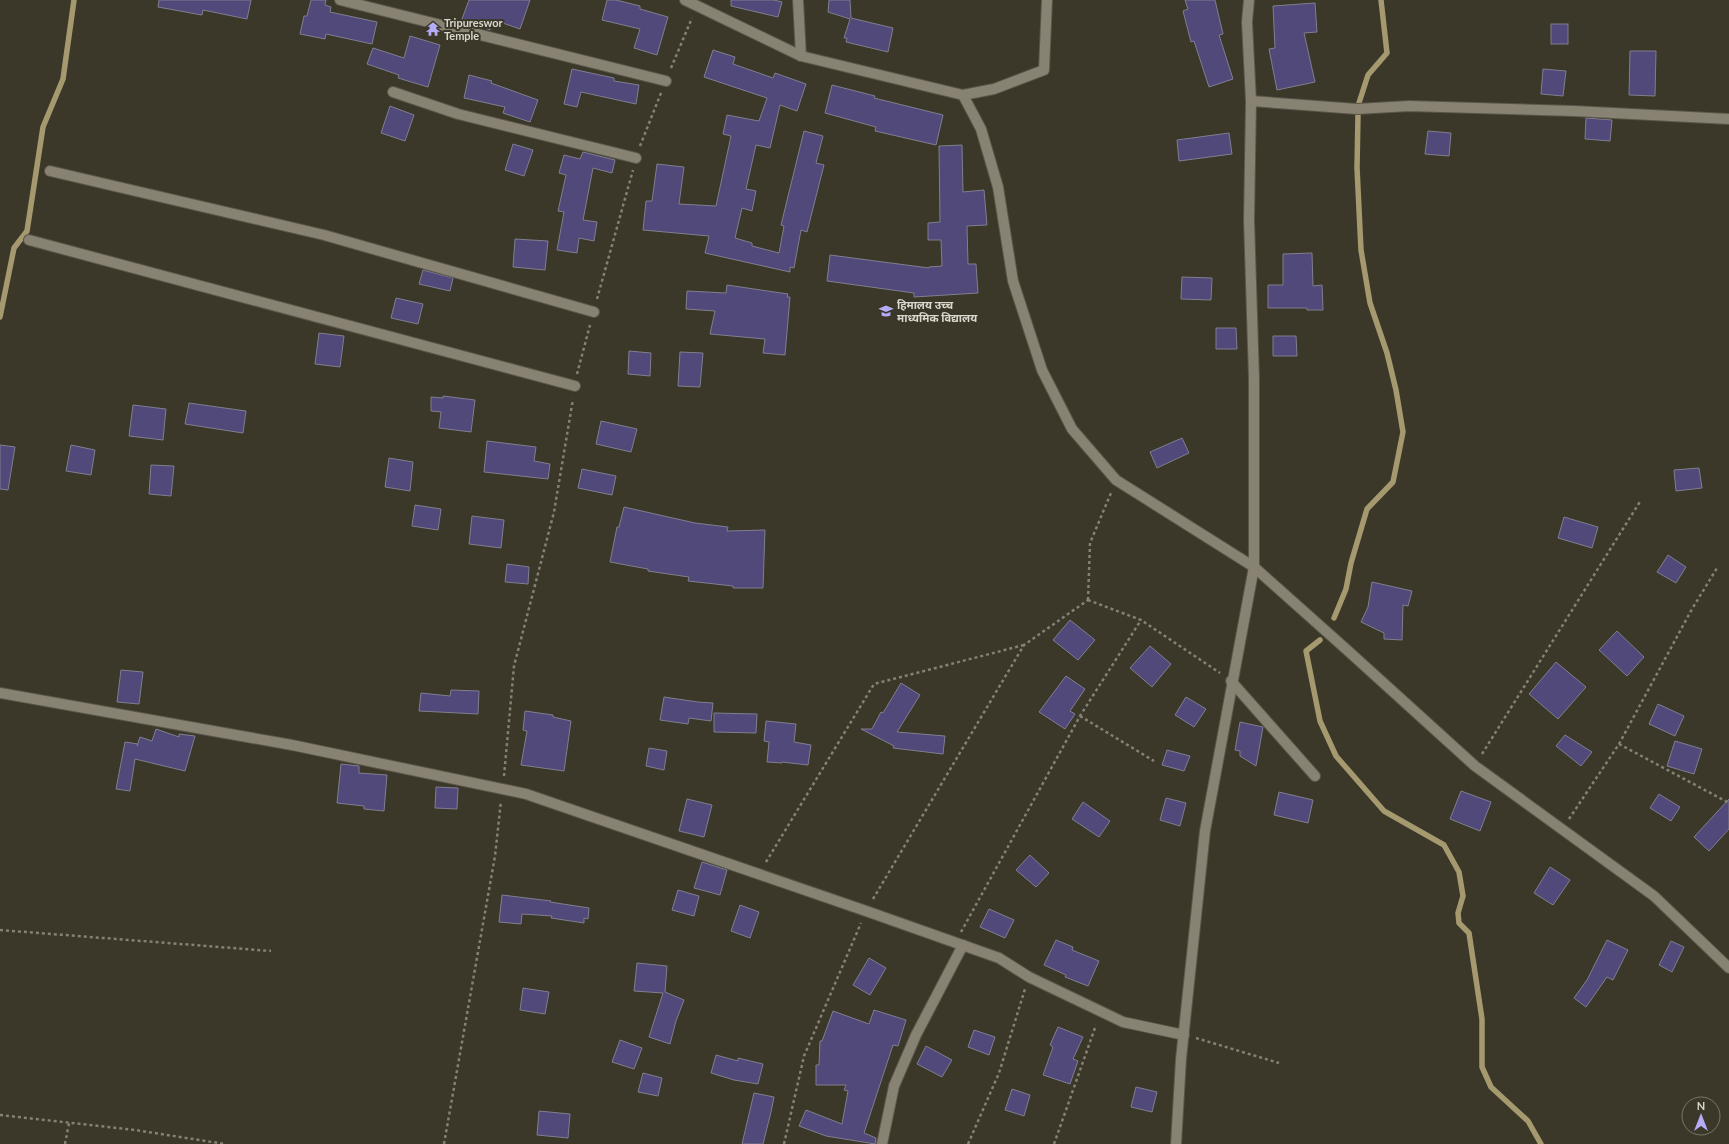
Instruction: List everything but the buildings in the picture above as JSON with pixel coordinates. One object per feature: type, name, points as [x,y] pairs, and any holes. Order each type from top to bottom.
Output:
[{"type":"street","points":[[340,0],[666,81]]},
{"type":"street","points":[[685,0],[801,56],[963,95],[994,89],[1044,70],[1047,0]]},
{"type":"street","points":[[798,0],[801,56]]},
{"type":"street","points":[[1176,1144],[1184,1035],[1205,831],[1231,681],[1254,567],[1254,378],[1249,220],[1251,102],[1247,22],[1249,0]]},
{"type":"street","points":[[393,92],[458,114],[636,158]]},
{"type":"street","points":[[963,95],[981,129],[996,180],[1013,281],[1042,370],[1072,429],[1116,480],[1254,567],[1474,766],[1654,896],[1729,968]]},
{"type":"street","points":[[1251,102],[1357,109],[1417,106],[1574,111],[1729,120]]},
{"type":"street","points":[[50,171],[324,235],[594,312]]},
{"type":"street","points":[[29,240],[575,386]]},
{"type":"street","points":[[1231,681],[1315,776]]},
{"type":"street","points":[[0,694],[292,745],[526,794],[998,958],[1029,977],[1123,1022],[1184,1035]]},
{"type":"street","points":[[882,1144],[894,1086],[916,1035],[959,944]]},
{"type":"path","points":[[444,1144],[494,856],[503,789],[514,666],[554,512],[575,386],[636,158],[666,81],[698,6]]},
{"type":"path","points":[[1088,600],[1090,543],[1116,480]]},
{"type":"path","points":[[1474,766],[1641,500]]},
{"type":"path","points":[[1562,829],[1619,744],[1692,609],[1717,568]]},
{"type":"path","points":[[1088,600],[1141,620],[1231,681]]},
{"type":"path","points":[[759,874],[874,684],[1024,644],[1088,600]]},
{"type":"path","points":[[959,944],[1080,716],[1141,620]]},
{"type":"path","points":[[784,1144],[804,1056],[866,911],[1024,644]]},
{"type":"path","points":[[1080,716],[1154,761]]},
{"type":"path","points":[[1619,744],[1729,803]]},
{"type":"path","points":[[0,930],[271,951]]},
{"type":"path","points":[[968,1144],[999,1073],[1029,977]]},
{"type":"path","points":[[1054,1144],[1088,1045],[1102,1011]]},
{"type":"path","points":[[1184,1035],[1279,1063]]},
{"type":"path","points":[[0,1115],[135,1130],[225,1144]]},
{"type":"path","points":[[65,1144],[69,1123]]},
{"type":"waterway","points":[[0,317],[14,248],[27,231],[43,127],[63,79],[74,0]]},
{"type":"waterway","points":[[1334,618],[1346,589],[1351,563],[1367,509],[1393,482],[1403,432],[1396,390],[1387,353],[1370,303],[1361,250],[1357,168],[1357,109],[1368,75],[1387,53],[1381,0]]},
{"type":"waterway","points":[[1320,640],[1306,651],[1320,721],[1336,756],[1384,811],[1444,845],[1459,872],[1463,896],[1458,913],[1459,923],[1469,933],[1482,1019],[1482,1067],[1491,1087],[1528,1121],[1541,1144]]},
{"type":"place","name":"Tripureswor Temple","points":[[433,29]]},
{"type":"place","name":"हिमालय उच्च माध्यमिक विद्यालय","points":[[886,311]]}]
